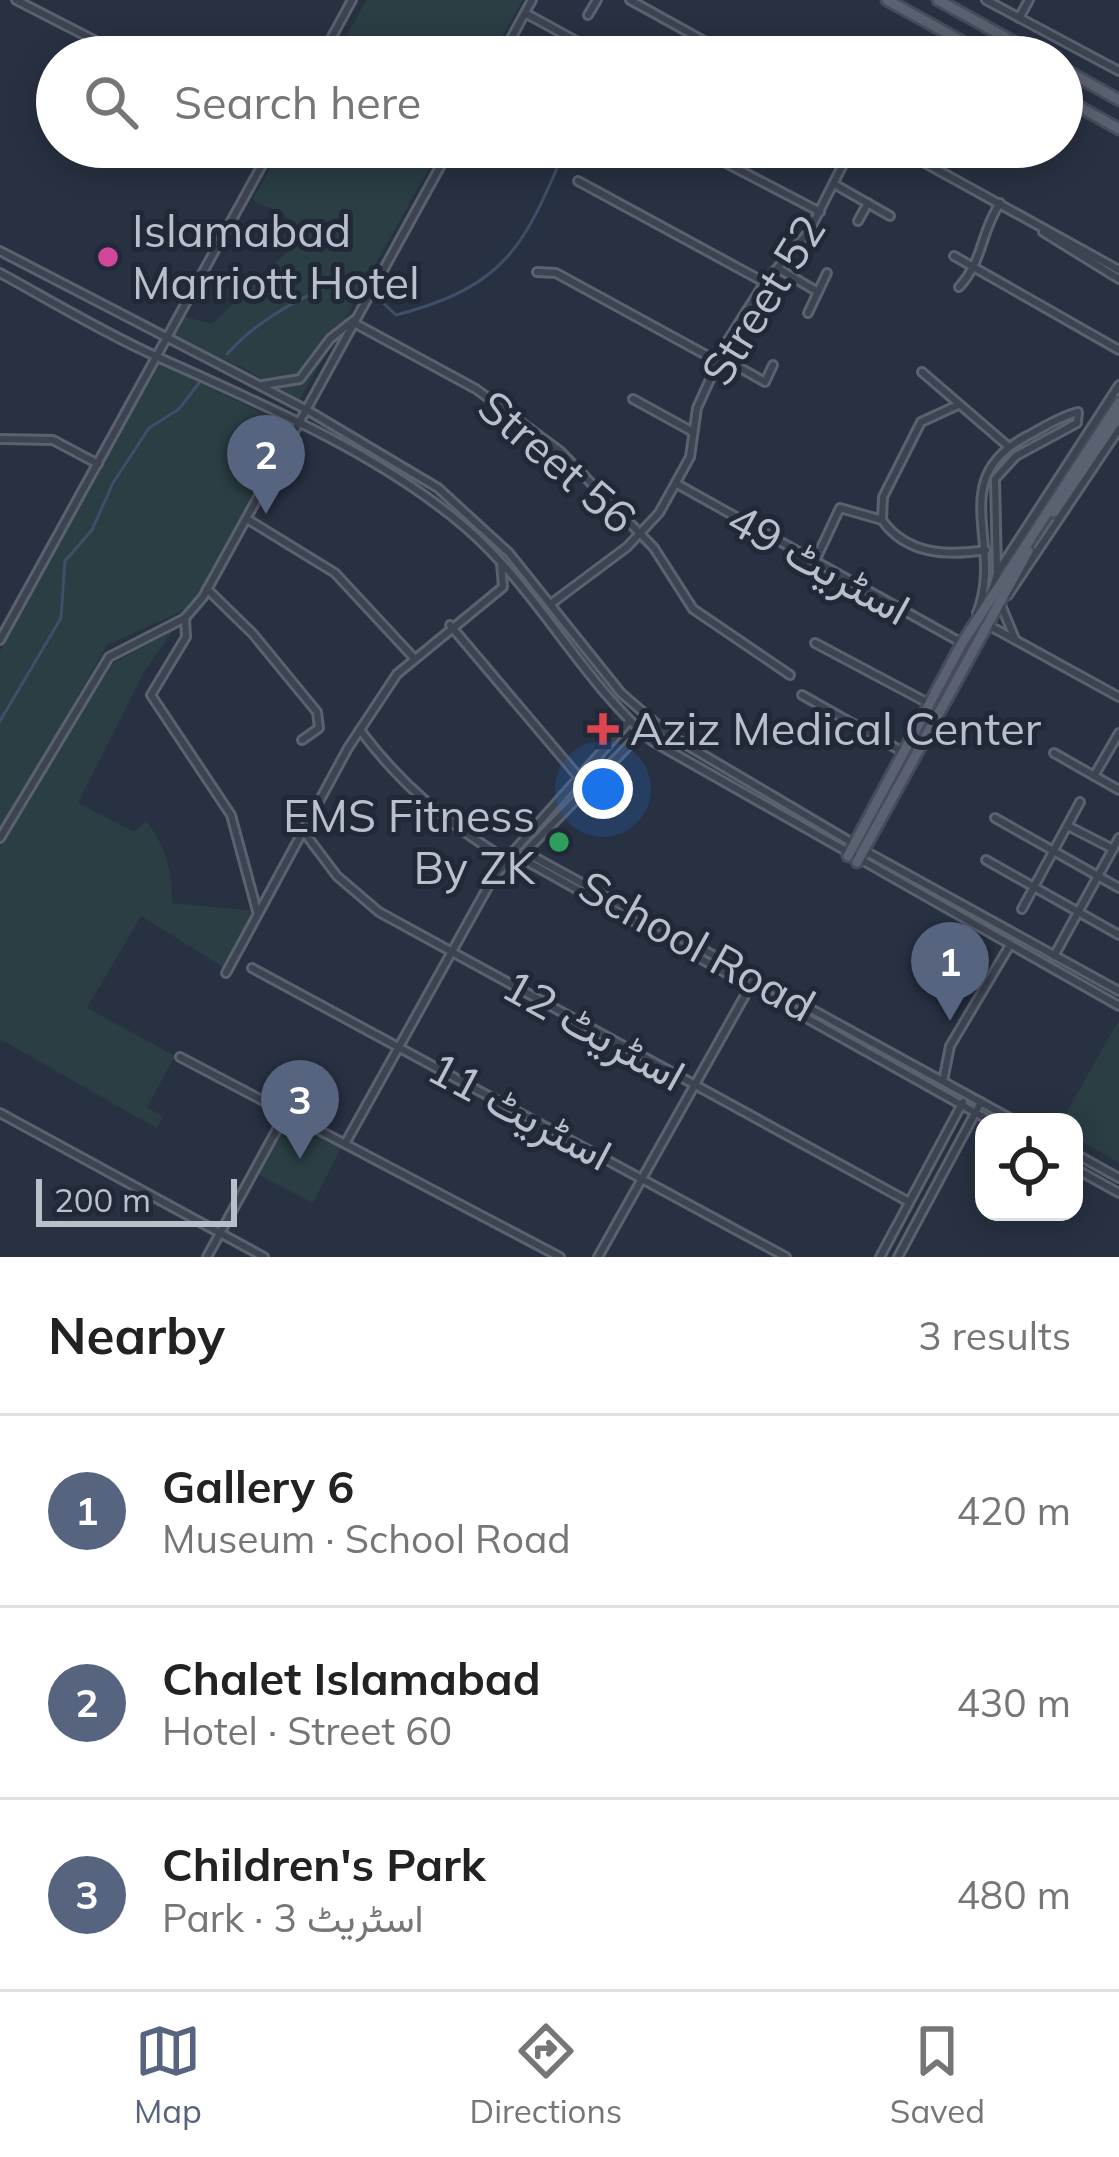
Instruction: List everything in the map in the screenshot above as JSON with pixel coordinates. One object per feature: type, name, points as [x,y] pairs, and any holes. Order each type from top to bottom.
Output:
[{"type":"main road","points":[[887,0],[951,36]]},
{"type":"main road","points":[[938,0],[1003,36]]},
{"type":"main road","points":[[1083,80],[1119,100]]},
{"type":"main road","points":[[1083,109],[1119,129]]},
{"type":"main road","points":[[909,750],[1119,403]]},
{"type":"main road","points":[[853,859],[967,635],[995,601],[1119,416]]},
{"type":"main road","points":[[967,635],[979,641]]},
{"type":"street","points":[[16,0],[86,36]]},
{"type":"street","points":[[332,36],[352,0]]},
{"type":"street","points":[[512,36],[532,0]]},
{"type":"street","points":[[588,15],[597,0]]},
{"type":"street","points":[[630,0],[695,36]]},
{"type":"street","points":[[986,0],[1052,36]]},
{"type":"street","points":[[1018,19],[1029,0]]},
{"type":"street","points":[[525,13],[567,36]]},
{"type":"street","points":[[1083,52],[1119,70]]},
{"type":"street","points":[[0,640],[261,168]]},
{"type":"street","points":[[0,838],[109,657],[184,618],[207,589],[439,168]]},
{"type":"street","points":[[736,168],[820,212]]},
{"type":"street","name":"Street 52","points":[[542,611],[641,533],[677,484],[691,457],[697,408],[718,359],[765,282],[820,212],[842,168]]},
{"type":"street","points":[[935,168],[1119,274]]},
{"type":"street","points":[[578,181],[765,282]]},
{"type":"street","points":[[834,184],[890,216]]},
{"type":"street","points":[[858,221],[868,203]]},
{"type":"street","points":[[959,287],[977,268],[980,236],[1000,203]]},
{"type":"street","points":[[0,251],[166,342],[307,410],[438,488],[509,553],[621,692],[668,734],[858,847],[1118,988]]},
{"type":"street","points":[[954,256],[1119,350]]},
{"type":"street","points":[[779,269],[818,292]]},
{"type":"street","points":[[537,272],[556,272],[765,382],[773,365]]},
{"type":"street","points":[[0,273],[158,358],[298,425],[430,499],[501,562],[629,721],[660,746],[1119,1006]]},
{"type":"street","points":[[808,313],[827,273]]},
{"type":"street","points":[[259,385],[300,380],[330,339],[356,320]]},
{"type":"street","name":"Street 56","points":[[356,320],[503,407],[581,470],[641,533],[703,618],[790,675]]},
{"type":"street","points":[[922,372],[1009,446]]},
{"type":"street","points":[[997,574],[1119,385]]},
{"type":"street","points":[[633,399],[694,433]]},
{"type":"street","points":[[879,521],[883,497],[920,422],[958,404]]},
{"type":"street","points":[[967,635],[981,603],[986,550],[981,483],[1009,446],[1072,412],[1080,417],[1016,456],[995,479],[995,601],[1015,639]]},
{"type":"street","points":[[995,601],[1119,429]]},
{"type":"street","points":[[0,439],[53,440],[98,464]]},
{"type":"street","name":"اسٹریٹ 49","points":[[677,484],[814,561],[967,635]]},
{"type":"street","points":[[814,561],[840,508],[879,521],[902,540],[932,553],[986,550]]},
{"type":"street","points":[[246,518],[335,573],[413,657]]},
{"type":"street","points":[[226,973],[360,730],[413,657],[503,587],[501,562]]},
{"type":"street","points":[[207,589],[253,634],[317,712],[319,728],[302,740]]},
{"type":"street","points":[[184,618],[186,637],[151,695],[231,815],[257,911]]},
{"type":"street","points":[[450,625],[578,775]]},
{"type":"street","points":[[988,625],[1119,697]]},
{"type":"street","points":[[814,643],[930,704]]},
{"type":"street","points":[[802,695],[909,750]]},
{"type":"street","points":[[346,1142],[512,854],[629,721]]},
{"type":"street","name":"School Road","points":[[360,730],[396,778],[430,810],[1001,1113]]},
{"type":"street","name":"School Road","points":[[642,732],[525,852],[975,1112]]},
{"type":"street","points":[[660,746],[668,734]]},
{"type":"street","points":[[1094,776],[1119,734]]},
{"type":"street","points":[[1054,753],[1119,790]]},
{"type":"street","points":[[1022,909],[1080,802]]},
{"type":"street","points":[[995,818],[1119,888]]},
{"type":"street","points":[[1068,825],[1113,849]]},
{"type":"street","name":"اسٹریٹ 12","points":[[303,831],[356,896],[909,1202]]},
{"type":"street","points":[[1048,965],[1119,838]]},
{"type":"street","points":[[512,854],[525,852]]},
{"type":"street","points":[[986,860],[1119,935]]},
{"type":"street","points":[[943,1081],[950,1046],[1010,945]]},
{"type":"street","name":"اسٹریٹ 11","points":[[252,968],[787,1257]]},
{"type":"street","points":[[598,1257],[753,982]]},
{"type":"street","points":[[838,1036],[844,1027]]},
{"type":"street","points":[[180,1057],[560,1257]]},
{"type":"street","points":[[880,1257],[967,1095]]},
{"type":"street","points":[[898,1257],[981,1102]]},
{"type":"street","points":[[207,1257],[286,1112]]},
{"type":"street","points":[[0,1113],[264,1257]]},
{"type":"street","points":[[1083,1159],[1119,1178]]},
{"type":"street","points":[[1083,1173],[1119,1193]]},
{"type":"green space","points":[[367,0],[523,0],[502,36],[346,36]]},
{"type":"green space","points":[[271,168],[429,168],[299,401],[242,367],[171,337],[182,316],[212,324],[300,240],[284,214],[252,200]]},
{"type":"green space","points":[[157,362],[293,428],[192,607],[107,645],[0,834],[0,651]]},
{"type":"green space","points":[[173,631],[144,672],[78,803],[134,832],[146,821],[166,859],[172,903],[257,911],[223,967],[141,916],[87,1008],[175,1056],[147,1107],[163,1117],[156,1128],[0,1039],[0,845],[113,663]]},
{"type":"green space","points":[[1119,1020],[1119,1163],[1083,1142],[1083,1113],[1066,1113]]},
{"type":"green space","points":[[288,1115],[343,1144],[313,1203],[257,1174]]},
{"type":"waterway","points":[[376,296],[396,315],[463,291],[487,275],[523,236],[556,168]]},
{"type":"waterway","points":[[227,354],[269,318],[318,291],[352,276],[366,288]]},
{"type":"waterway","points":[[0,721],[61,618],[65,561],[92,530],[113,483],[149,428],[179,409],[199,383]]},
{"type":"place","name":"Islamabad Marriott Hotel","points":[[108,257]]},
{"type":"place","name":"Chalet Islamabad","points":[[266,514]]},
{"type":"place","name":"Aziz Medical Center","points":[[603,729]]},
{"type":"place","name":"EMS Fitness By ZK","points":[[559,842]]},
{"type":"place","name":"Gallery 6","points":[[950,1021]]},
{"type":"place","name":"Children's Park","points":[[300,1159]]}]
